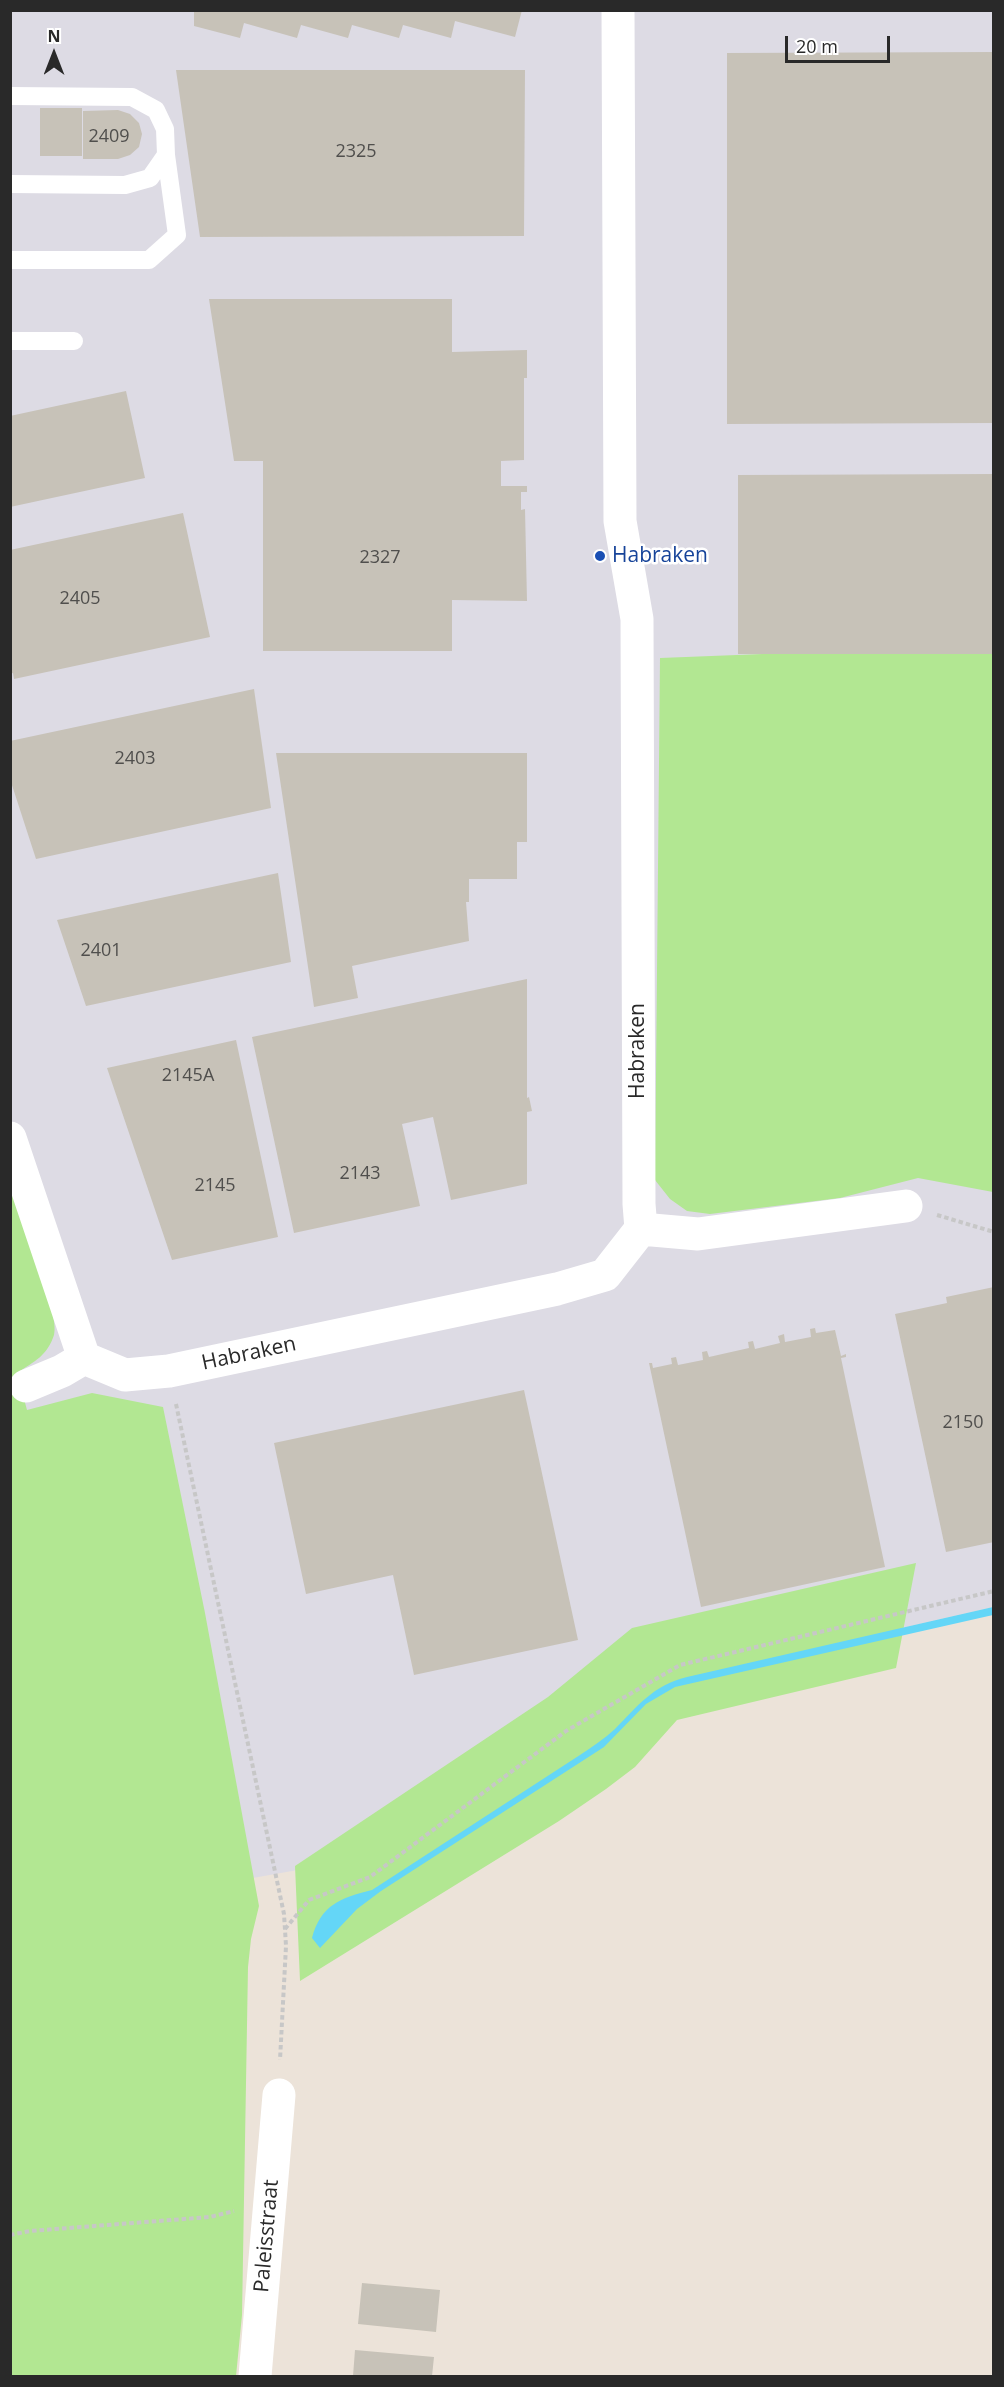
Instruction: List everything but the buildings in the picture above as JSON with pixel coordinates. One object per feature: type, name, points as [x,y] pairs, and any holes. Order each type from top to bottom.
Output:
[{"type":"street","name":"Habraken","points":[[84,1358],[125,1375],[169,1371],[557,1289],[604,1275],[641,1229],[639,1204],[637,619],[620,521],[618,10]]},
{"type":"street","points":[[10,1138],[84,1358],[62,1371],[26,1386]]},
{"type":"street","points":[[641,1229],[698,1234],[906,1206]]},
{"type":"street","name":"Paleisstraat","points":[[255,2376],[279,2095]]},
{"type":"lane","points":[[10,96],[132,97],[156,110],[165,129],[166,155],[177,236],[149,260],[10,260]]},
{"type":"lane","points":[[10,184],[125,185],[150,178],[166,155]]},
{"type":"lane","points":[[10,341],[74,341]]},
{"type":"path","points":[[906,1206],[993,1232]]},
{"type":"path","points":[[169,1371],[284,1914],[279,2095]]},
{"type":"path","points":[[285,1929],[309,1900],[370,1877],[566,1731],[680,1665],[993,1591]]},
{"type":"path","points":[[10,2235],[30,2231],[210,2217],[270,2203]]},
{"type":"shaded area","points":[[11,11],[993,11],[993,1607],[675,1680],[382,1855],[11,1921]]},
{"type":"green space","points":[[993,645],[993,1192],[918,1178],[840,1198],[710,1214],[687,1211],[670,1199],[655,1180],[660,658]]},
{"type":"green space","points":[[10,1184],[46,1285],[54,1324],[54,1335],[48,1348],[40,1357],[17,1373],[27,1410],[92,1393],[163,1407],[205,1613],[259,1906],[251,1939],[248,1967],[242,2315],[236,2376],[11,2376]]},
{"type":"green space","points":[[916,1563],[896,1668],[677,1720],[635,1767],[606,1789],[559,1821],[300,1981],[295,1866],[548,1697],[632,1628]]},
{"type":"water","points":[[993,1607],[993,1615],[675,1687],[646,1704],[604,1747],[381,1891],[357,1909],[320,1948],[312,1938],[321,1918],[333,1905],[350,1896],[372,1890],[580,1755],[611,1733],[647,1697],[664,1686],[687,1677]]},
{"type":"place","name":"Habraken","points":[[600,556]]}]
